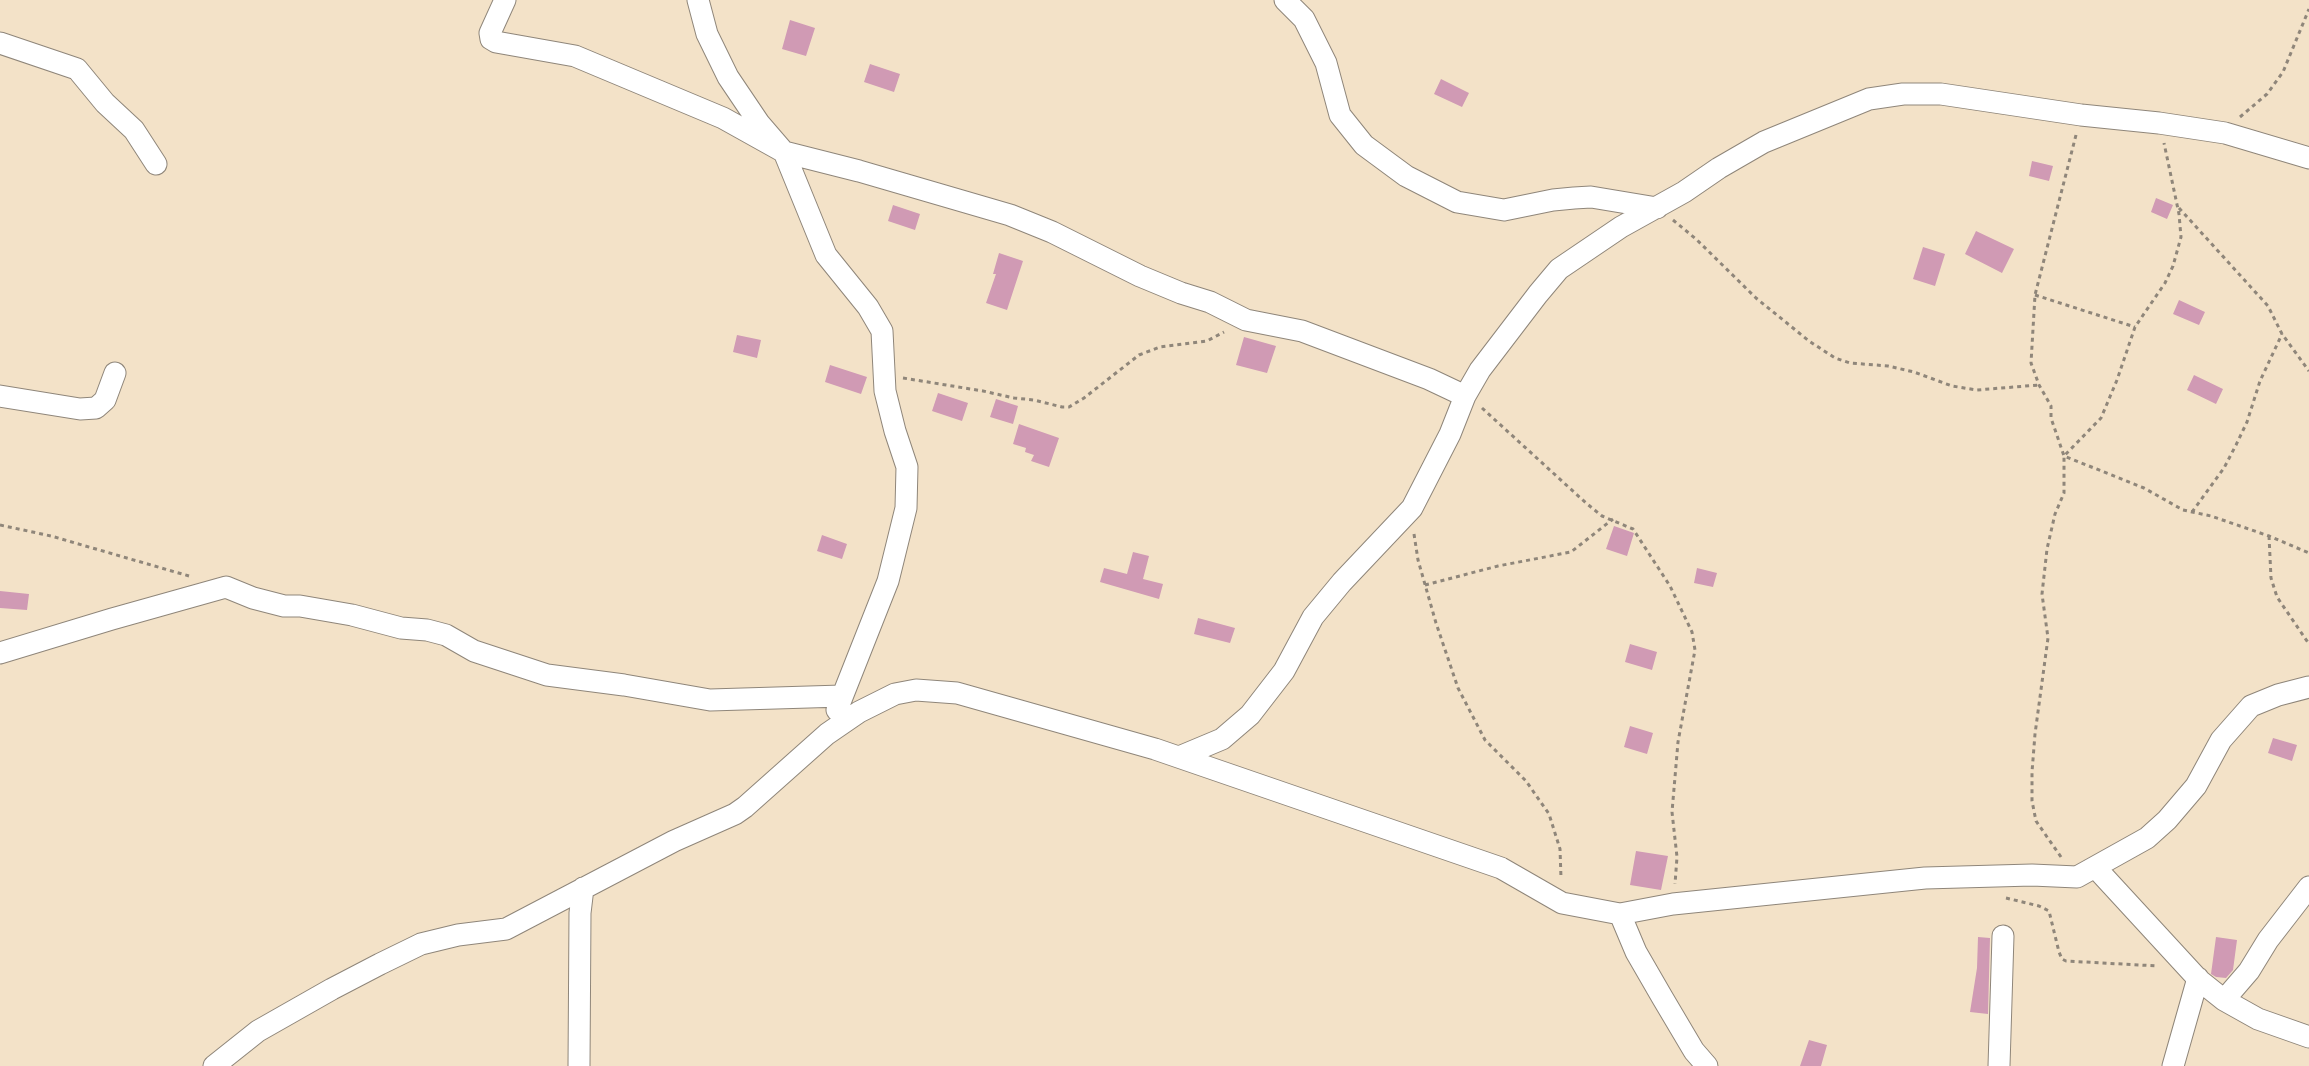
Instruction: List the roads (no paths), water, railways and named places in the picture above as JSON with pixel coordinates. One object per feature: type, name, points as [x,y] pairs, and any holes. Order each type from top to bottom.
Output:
[{"type":"street","points":[[505,0],[490,33],[491,39],[496,42],[559,53],[597,65],[723,118],[784,152],[858,171],[1010,215],[1052,232],[1140,276],[1210,302],[1246,320],[1302,331],[1429,379],[1465,396]]},
{"type":"street","points":[[698,0],[707,34],[728,77],[759,123],[784,152],[826,255],[868,307],[882,331],[885,391],[895,432],[907,467],[906,508],[888,581],[827,734]]},
{"type":"street","points":[[1292,4],[1304,19],[1326,63],[1340,115],[1364,145],[1406,176],[1457,202],[1504,210],[1553,200],[1582,198],[1657,208]]},
{"type":"street","points":[[0,43],[77,70],[105,103],[134,130],[156,164]]},
{"type":"street","points":[[1179,757],[1222,739],[1250,715],[1284,671],[1313,617],[1342,582],[1412,508],[1450,434],[1465,396],[1480,370],[1559,269],[1621,227],[1657,208],[1764,142],[1869,98],[1903,94],[1941,94],[2220,133],[2309,158]]},
{"type":"street","points":[[0,396],[80,409],[96,408],[105,400],[114,373]]},
{"type":"street","points":[[0,653],[226,587],[253,598],[284,606],[300,606],[352,615],[401,628],[427,630],[446,635],[474,651],[547,674],[710,700],[842,696]]},
{"type":"street","points":[[214,1066],[258,1031],[332,988],[421,944],[458,935],[506,929],[674,841],[735,814],[746,807],[827,734],[859,712],[895,694],[916,690],[957,693],[1179,757],[1501,868],[1562,903],[1620,914],[1673,904],[1925,878],[2086,872],[2147,838],[2167,820],[2196,786],[2220,740],[2251,706],[2278,695],[2309,687]]},
{"type":"street","points":[[2086,872],[2224,1000],[2258,1020],[2309,1036]]},
{"type":"street","points":[[2224,1000],[2249,971],[2268,940],[2309,887]]},
{"type":"street","points":[[580,1066],[580,913],[583,888]]},
{"type":"street","points":[[1620,914],[1636,952],[1694,1051],[1707,1066]]},
{"type":"street","points":[[1999,1066],[2003,936]]},
{"type":"street","points":[[2173,1066],[2193,973]]}]
